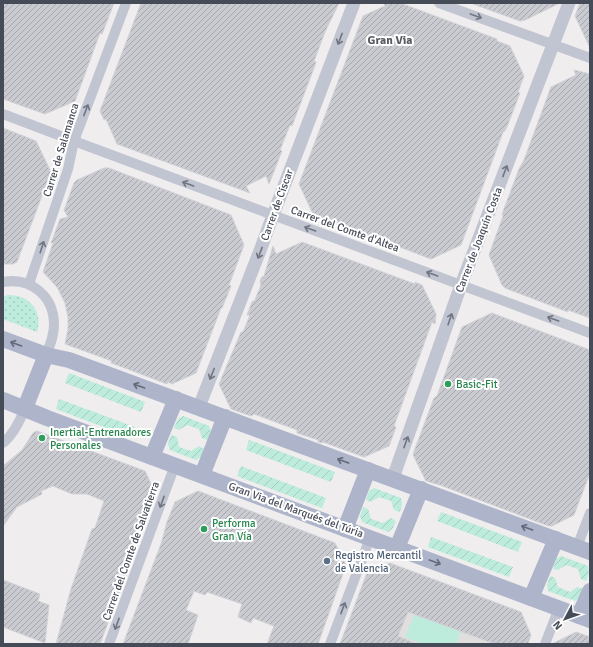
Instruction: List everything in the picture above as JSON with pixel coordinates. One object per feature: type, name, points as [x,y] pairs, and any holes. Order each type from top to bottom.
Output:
[{"type":"main road","points":[[3,339],[46,355],[69,360],[584,549]]},
{"type":"main road","points":[[25,408],[46,355]]},
{"type":"main road","points":[[152,457],[176,399]]},
{"type":"main road","name":"Gran Via del Marqués del Túria","points":[[3,400],[47,418],[585,618]]},
{"type":"main road","points":[[202,475],[225,417]]},
{"type":"main road","points":[[345,528],[368,470]]},
{"type":"main road","points":[[396,548],[421,489]]},
{"type":"main road","points":[[531,598],[556,539]]},
{"type":"main road","points":[[585,618],[590,591]]},
{"type":"street","name":"Carrer de Salamanca","points":[[29,284],[68,169],[74,141],[126,3]]},
{"type":"street","name":"Carrer de Císcar","points":[[199,407],[354,3]]},
{"type":"street","points":[[439,3],[590,58]]},
{"type":"street","name":"Carrer de Joaquín Costa","points":[[393,478],[461,285],[569,3]]},
{"type":"street","name":"Carrer del Comte d'Altea","points":[[3,114],[590,333]]},
{"type":"street","points":[[3,282],[11,280],[29,284],[40,291],[47,300],[52,312],[54,324],[53,333],[46,355]]},
{"type":"street","points":[[3,442],[13,432],[20,421],[25,408]]},
{"type":"street","name":"Carrer del Comte de Salvatierra","points":[[109,644],[175,465]]},
{"type":"street","points":[[584,549],[590,513]]},
{"type":"street","points":[[330,644],[370,538]]},
{"type":"street","points":[[544,644],[559,608]]},
{"type":"shaded area","points":[[408,612],[490,642],[490,644],[419,644],[397,637]]},
{"type":"green space","points":[[8,295],[23,298],[33,306],[38,317],[37,332],[3,319],[3,297]]},
{"type":"green space","points":[[69,373],[145,402],[141,412],[65,383]]},
{"type":"green space","points":[[59,399],[135,427],[132,438],[56,409]]},
{"type":"green space","points":[[183,416],[209,426],[211,432],[208,440],[202,438],[199,429],[187,425],[179,430],[174,428],[178,419]]},
{"type":"green space","points":[[171,435],[177,437],[179,447],[191,451],[199,446],[204,449],[202,456],[196,460],[170,450],[168,444]]},
{"type":"green space","points":[[249,440],[335,472],[331,482],[246,450]]},
{"type":"green space","points":[[241,466],[326,498],[322,508],[237,476]]},
{"type":"green space","points":[[374,488],[401,498],[402,504],[400,512],[394,510],[391,501],[379,497],[371,502],[366,500],[369,491]]},
{"type":"green space","points":[[363,507],[368,509],[371,519],[383,523],[391,518],[396,521],[393,528],[388,532],[362,522],[360,516]]},
{"type":"green space","points":[[441,512],[522,542],[518,552],[437,521]]},
{"type":"green space","points":[[431,537],[513,567],[509,577],[428,547]]},
{"type":"green space","points":[[561,556],[588,566],[589,573],[586,581],[581,579],[578,569],[566,565],[558,570],[553,569],[556,559]]},
{"type":"green space","points":[[550,576],[555,578],[558,587],[570,592],[577,587],[583,589],[580,597],[575,601],[548,591],[547,585]]},
{"type":"green space","points":[[414,615],[461,632],[456,644],[423,644],[405,637]]},
{"type":"building","points":[[3,3],[114,3],[102,34],[100,33],[75,101],[45,114],[3,99]]},
{"type":"building","points":[[141,3],[339,3],[325,32],[314,61],[316,62],[314,68],[292,126],[290,125],[280,150],[282,151],[269,184],[266,176],[246,186],[250,193],[117,144],[106,119],[104,120],[100,111]]},
{"type":"building","points":[[384,3],[400,3],[497,39],[497,41],[510,46],[524,76],[518,92],[520,93],[507,127],[503,132],[461,245],[431,259],[313,214],[299,184],[363,16],[385,6]]},
{"type":"building","points":[[560,3],[520,21],[473,4]]},
{"type":"building","points":[[580,3],[590,3],[590,48],[575,16]]},
{"type":"building","points":[[574,70],[590,74],[590,318],[568,310],[568,312],[505,288],[502,285],[489,255],[503,216],[502,214],[551,87],[576,75]]},
{"type":"building","points":[[3,128],[36,141],[51,172],[17,262],[13,264],[3,264]]},
{"type":"building","points":[[104,168],[109,168],[231,215],[244,245],[229,285],[231,286],[196,373],[172,384],[168,382],[167,384],[111,363],[112,361],[65,344],[68,329],[68,317],[65,303],[57,287],[43,272],[53,243],[51,243],[60,219],[68,217],[64,210],[74,183],[77,180]]},
{"type":"building","points":[[302,242],[415,284],[415,282],[422,285],[436,314],[435,324],[432,322],[394,426],[396,427],[389,446],[364,457],[323,442],[318,442],[318,440],[297,433],[297,430],[254,414],[251,416],[231,409],[219,384],[241,332],[243,332],[250,315],[247,315],[261,285],[260,281],[264,276],[273,246],[276,254]]},
{"type":"building","points":[[492,313],[590,350],[590,473],[574,515],[552,526],[426,481],[413,454],[434,398],[437,396],[462,327]]},
{"type":"building","points":[[37,431],[145,471],[156,494],[100,644],[56,644],[71,589],[92,529],[95,528],[104,501],[87,494],[72,494],[53,486],[41,491],[42,494],[17,507],[3,526],[3,466],[22,450],[33,433]]},
{"type":"building","points":[[198,491],[335,543],[346,565],[318,644],[267,644],[274,626],[253,618],[251,623],[238,617],[242,604],[207,592],[205,595],[194,591],[186,610],[198,615],[188,644],[123,644],[161,544],[167,522],[175,502]]},
{"type":"building","points":[[390,563],[521,612],[531,635],[528,644],[495,644],[408,612],[398,636],[416,644],[340,644],[367,573]]},
{"type":"building","points":[[3,580],[40,594],[38,601],[49,605],[45,643],[3,627]]},
{"type":"building","points":[[576,632],[590,637],[590,644],[552,644]]},
{"type":"place","name":"Basic-Fit","points":[[448,384]]},
{"type":"place","name":"Inertial-Entrenadores Personales","points":[[42,438]]},
{"type":"place","name":"Performa Gran Vía","points":[[204,529]]},
{"type":"place","name":"Registro Mercantil de Valencia","points":[[327,561]]},
{"type":"district","name":"Gran Via","points":[[390,40]]}]
